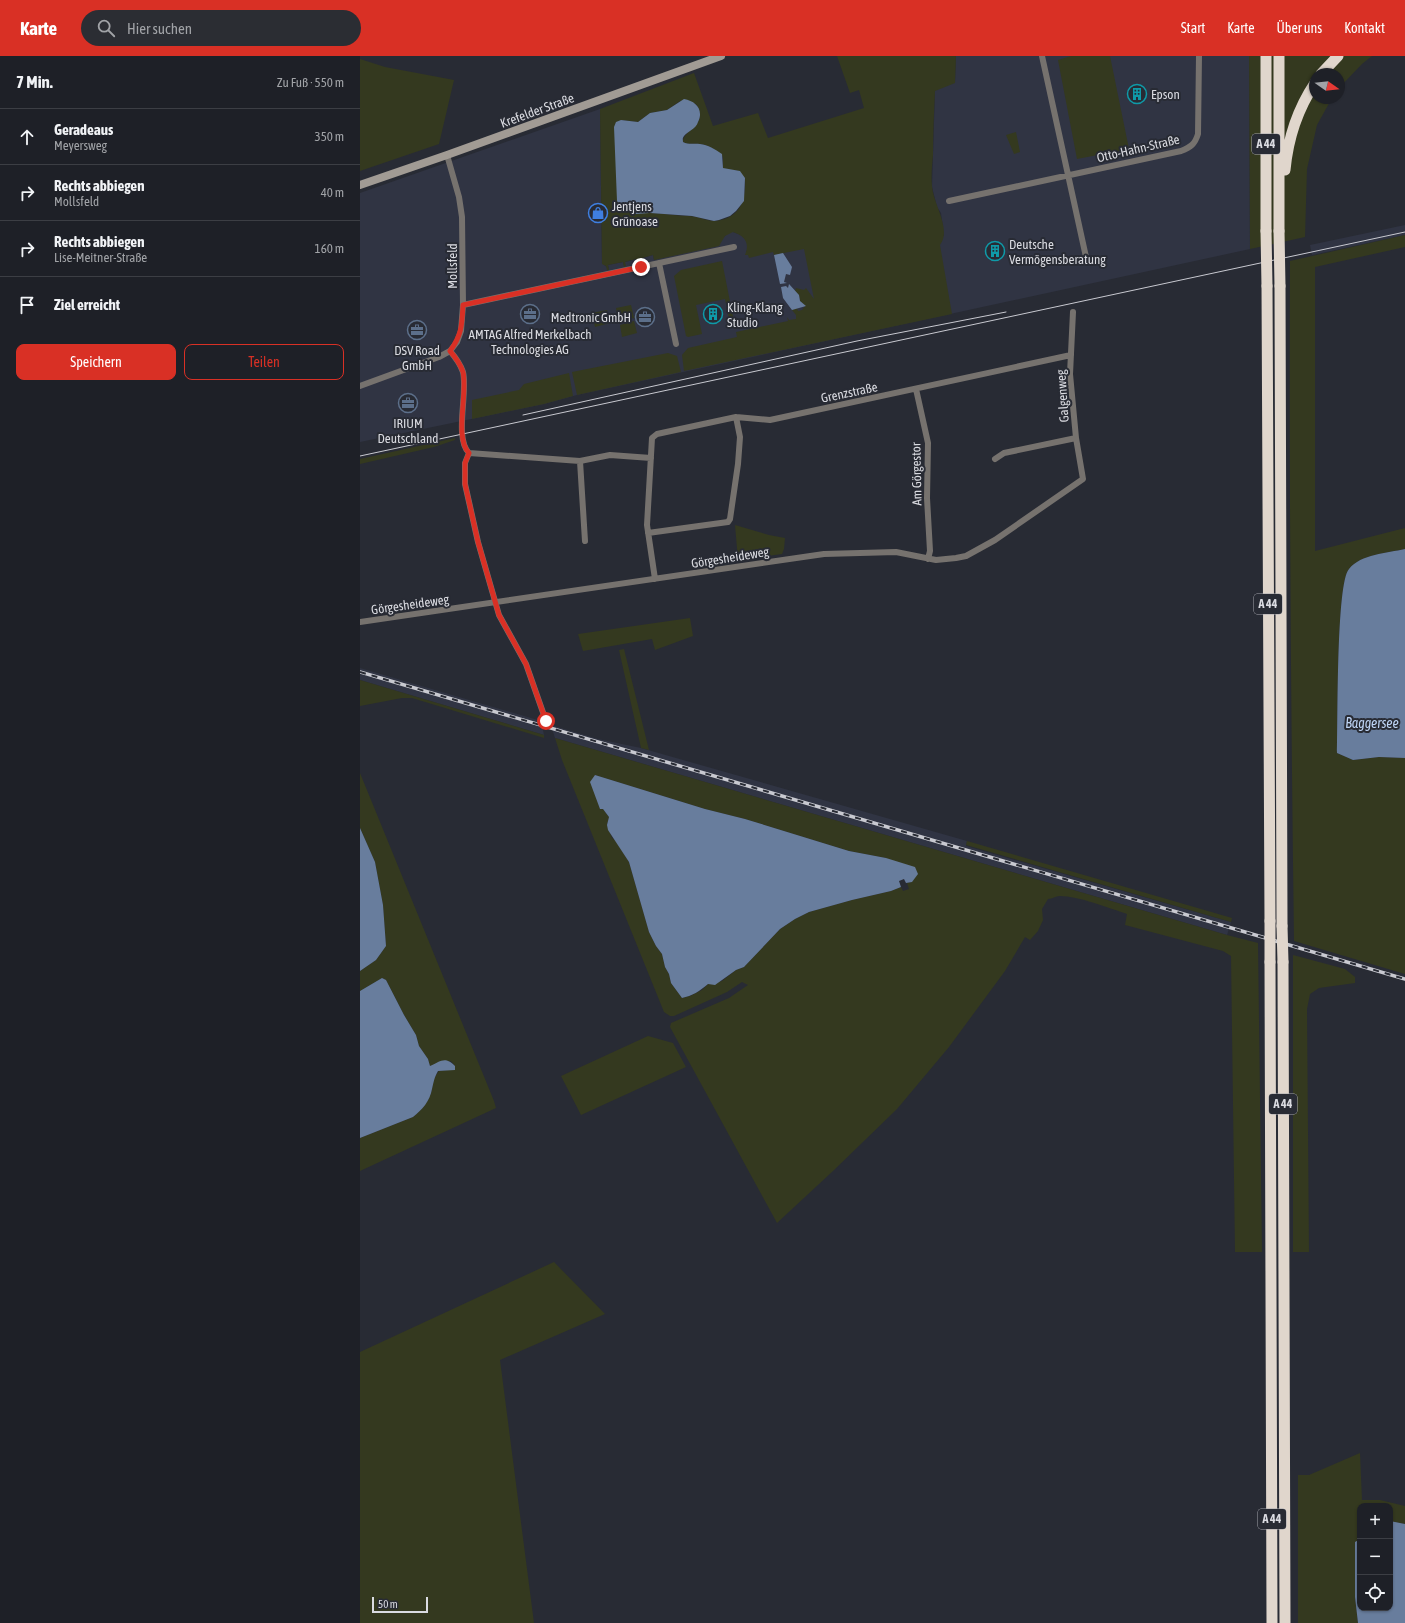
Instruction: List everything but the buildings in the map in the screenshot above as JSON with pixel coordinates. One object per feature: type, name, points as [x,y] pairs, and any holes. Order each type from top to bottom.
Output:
[{"type":"highway","name":"A 44","points":[[1266,56],[1272,1623]]},
{"type":"highway","name":"A 44","points":[[1279,56],[1285,1623]]},
{"type":"highway","points":[[1327,68],[1338,56]]},
{"type":"highway","points":[[1279,227],[1290,135],[1300,109],[1309,93]]},
{"type":"main road","name":"Krefelder Straße","points":[[360,185],[721,56]]},
{"type":"street","points":[[1042,56],[1086,257]]},
{"type":"street","name":"Otto-Hahn-Straße","points":[[949,201],[1190,148],[1195,142],[1198,134],[1199,56]]},
{"type":"street","name":"Mollsfeld","points":[[447,155],[459,197],[462,217],[463,305],[461,331],[457,342],[450,351]]},
{"type":"street","points":[[463,305],[734,247]]},
{"type":"street","points":[[659,263],[676,344]]},
{"type":"street","name":"Galgenweg","points":[[1073,312],[1070,374],[1076,438],[1083,479]]},
{"type":"street","points":[[360,386],[440,357],[450,351],[458,360],[463,374],[462,438],[465,449],[469,453],[580,461],[610,455],[650,458],[647,525],[656,580]]},
{"type":"street","name":"Grenzstraße","points":[[650,458],[652,438],[658,434],[736,418],[770,420],[1071,355]]},
{"type":"street","name":"Am Görgestor","points":[[916,389],[928,443],[926,498],[930,551],[928,559]]},
{"type":"street","points":[[648,533],[728,522],[730,519],[738,464],[740,438],[736,418]]},
{"type":"street","points":[[994,459],[1004,453],[1076,438]]},
{"type":"street","points":[[469,453],[465,463],[465,484],[478,542],[499,615],[526,664],[546,721]]},
{"type":"street","points":[[580,461],[585,541]]},
{"type":"street","name":"Görgesheideweg","points":[[360,622],[656,580],[824,554],[896,552],[936,560],[956,558],[981,548],[1072,488],[1083,479]]},
{"type":"shaded area","points":[[956,56],[1249,56],[1250,249],[577,395],[544,404],[360,442],[360,193],[600,109],[602,263],[609,269],[608,265],[623,262],[625,266],[625,262],[637,259],[637,263],[639,259],[653,255],[654,260],[721,240],[729,232],[741,235],[746,239],[748,245],[746,255],[802,243],[944,236],[941,213],[937,207],[932,187],[935,90],[955,82]]},
{"type":"shaded area","points":[[1405,225],[1405,235],[1312,255],[1310,245]]},
{"type":"shaded area","points":[[360,668],[541,721],[544,735],[360,680]]},
{"type":"shaded area","points":[[551,725],[598,739],[641,748],[967,841],[966,846],[1231,922],[1227,935],[555,738]]},
{"type":"green space","points":[[837,56],[956,56],[955,83],[935,91],[932,174],[933,193],[943,224],[943,239],[940,245],[952,314],[684,371],[682,355],[688,348],[737,337],[736,332],[788,321],[787,317],[789,320],[796,319],[796,315],[792,310],[797,308],[798,311],[802,310],[805,306],[800,301],[799,295],[795,291],[796,288],[804,290],[806,288],[814,299],[804,249],[774,255],[773,252],[749,258],[748,255],[745,255],[747,244],[745,240],[733,232],[725,236],[719,246],[654,260],[653,255],[639,259],[640,263],[637,264],[636,259],[625,262],[626,266],[624,267],[623,262],[608,265],[609,270],[607,270],[606,266],[602,264],[600,109],[694,73],[713,126],[758,113],[768,138],[864,108],[859,90],[850,93]],"holes":[[[680,101],[696,104],[700,117],[698,122],[684,138],[683,142],[707,145],[713,148],[723,157],[723,168],[727,170],[736,170],[745,178],[743,200],[740,207],[731,216],[715,221],[691,216],[636,213],[626,211],[621,120],[638,122],[650,113],[667,110]]]},
{"type":"green space","points":[[1071,56],[1110,56],[1129,149],[1077,159],[1058,60]]},
{"type":"green space","points":[[1249,56],[1372,56],[1345,82],[1345,68],[1309,68],[1309,104],[1329,104],[1317,125],[1307,169],[1305,237],[1250,249]]},
{"type":"green space","points":[[360,59],[385,67],[454,80],[439,144],[360,171]]},
{"type":"green space","points":[[1016,132],[1020,152],[1014,154],[1006,135]]},
{"type":"green space","points":[[1405,235],[1405,247],[1315,267],[1315,551],[1405,528],[1405,549],[1375,555],[1360,560],[1349,569],[1345,580],[1340,626],[1337,753],[1353,760],[1379,757],[1405,758],[1405,974],[1294,941],[1290,601],[1290,261]]},
{"type":"green space","points":[[722,261],[734,322],[730,323],[725,299],[696,305],[702,334],[688,337],[686,336],[674,276],[681,270]]},
{"type":"green space","points":[[631,305],[634,318],[619,322],[616,308]]},
{"type":"green space","points":[[607,310],[610,323],[595,327],[592,313]]},
{"type":"green space","points":[[634,321],[637,333],[622,337],[620,325]]},
{"type":"green space","points":[[668,353],[677,356],[681,372],[577,395],[572,372]]},
{"type":"green space","points":[[569,373],[573,396],[544,404],[472,419],[472,400],[519,390],[524,384]]},
{"type":"green space","points":[[455,438],[455,440],[434,447],[360,464],[360,459]]},
{"type":"green space","points":[[735,525],[785,538],[782,554],[738,560]]},
{"type":"green space","points":[[690,618],[693,636],[655,650],[652,639],[583,651],[578,634]]},
{"type":"green space","points":[[624,649],[649,750],[641,748],[619,650]]},
{"type":"green space","points":[[360,680],[544,735],[544,738],[412,698],[402,698],[360,706]]},
{"type":"green space","points":[[555,738],[1258,943],[1262,1252],[1235,1252],[1231,956],[1223,951],[1125,925],[1127,914],[1084,900],[1060,896],[1048,899],[1042,909],[1043,920],[1038,931],[1030,940],[1025,937],[1005,971],[949,1047],[897,1109],[777,1223],[670,1027],[671,1023],[729,998],[748,985],[742,982],[727,992],[674,1016],[670,1016],[664,1012],[562,760]],"holes":[[[595,775],[705,809],[745,819],[849,851],[886,858],[912,882],[907,883],[909,889],[903,891],[901,887],[891,891],[809,912],[795,919],[780,929],[744,967],[736,970],[722,981],[708,984],[702,990],[682,998],[671,983],[662,954],[649,932],[629,862],[616,841],[612,838],[607,825],[609,817],[603,809],[600,809],[591,782]]]},
{"type":"green space","points":[[360,773],[496,1108],[360,1171],[360,1138],[413,1117],[427,1101],[439,1071],[455,1069],[455,1066],[451,1061],[430,1066],[428,1059],[419,1046],[416,1035],[386,980],[382,978],[360,991],[360,971],[376,960],[386,946],[383,905],[375,862],[360,828]]},
{"type":"green space","points":[[967,841],[1232,918],[1231,922],[966,845]]},
{"type":"green space","points":[[1293,955],[1345,969],[1355,977],[1355,983],[1319,988],[1310,994],[1307,1009],[1309,1252],[1293,1252]]},
{"type":"green space","points":[[648,1036],[673,1043],[686,1067],[581,1115],[561,1076]]},
{"type":"green space","points":[[554,1262],[605,1314],[500,1360],[534,1623],[360,1623],[360,1352]]},
{"type":"green space","points":[[1360,1453],[1362,1500],[1380,1500],[1392,1503],[1357,1503],[1355,1597],[1358,1623],[1298,1623],[1298,1475],[1309,1475]]},
{"type":"green space","points":[[1393,1503],[1405,1506],[1405,1524],[1393,1522]]},
{"type":"water","points":[[684,99],[692,102],[698,107],[700,118],[694,128],[684,136],[683,142],[703,145],[711,148],[722,154],[723,168],[740,171],[745,178],[744,201],[730,216],[714,221],[692,216],[650,213],[635,214],[622,209],[617,201],[614,127],[616,122],[621,120],[638,122],[650,113],[667,110]]},
{"type":"water","points":[[783,253],[792,267],[790,275],[786,274],[784,282],[787,283],[780,284],[774,255]]},
{"type":"water","points":[[789,284],[799,295],[800,301],[806,306],[792,310],[783,298],[781,287],[786,286],[788,288]]},
{"type":"water","name":"Baggersee","points":[[1405,549],[1405,758],[1379,757],[1353,760],[1337,753],[1340,626],[1345,580],[1349,569],[1360,560],[1375,555]]},
{"type":"water","points":[[595,775],[849,851],[886,858],[915,867],[918,874],[912,882],[906,883],[904,879],[899,881],[901,887],[891,891],[809,912],[795,919],[780,929],[744,967],[736,970],[715,985],[708,984],[696,993],[682,998],[671,983],[662,954],[649,932],[629,862],[608,830],[607,825],[609,817],[603,809],[600,809],[590,782]]},
{"type":"water","points":[[360,828],[375,862],[383,905],[386,946],[376,960],[360,971]]},
{"type":"water","points":[[382,978],[386,980],[416,1035],[419,1046],[428,1059],[430,1066],[446,1060],[455,1066],[455,1070],[438,1071],[427,1101],[413,1117],[360,1138],[360,991]]},
{"type":"water","points":[[1393,1522],[1405,1524],[1405,1623],[1358,1623],[1355,1597],[1355,1542],[1357,1541],[1357,1611],[1393,1611]]},
{"type":"tram line","points":[[360,456],[1405,232]]},
{"type":"tram line","points":[[523,415],[857,341],[1006,312]]},
{"type":"railway","points":[[360,672],[1405,979]]},
{"type":"place","name":"Epson","points":[[1137,94]]},
{"type":"place","name":"Jentjens Grünoase","points":[[598,213]]},
{"type":"place","name":"Deutsche Vermögensberatung","points":[[995,251]]},
{"type":"place","name":"AMTAG Alfred Merkelbach Technologies AG","points":[[530,314]]},
{"type":"place","name":"Kling-Klang Studio","points":[[713,314]]},
{"type":"place","name":"Medtronic GmbH","points":[[645,317]]},
{"type":"place","name":"DSV Road GmbH","points":[[417,330]]},
{"type":"place","name":"IRIUM Deutschland","points":[[408,403]]},
{"type":"route","points":[[546,721],[534,683],[526,664],[499,615],[468,504],[464,472],[465,463],[469,453],[465,449],[462,438],[463,374],[458,360],[450,351],[457,342],[461,331],[463,305],[641,267]]}]
